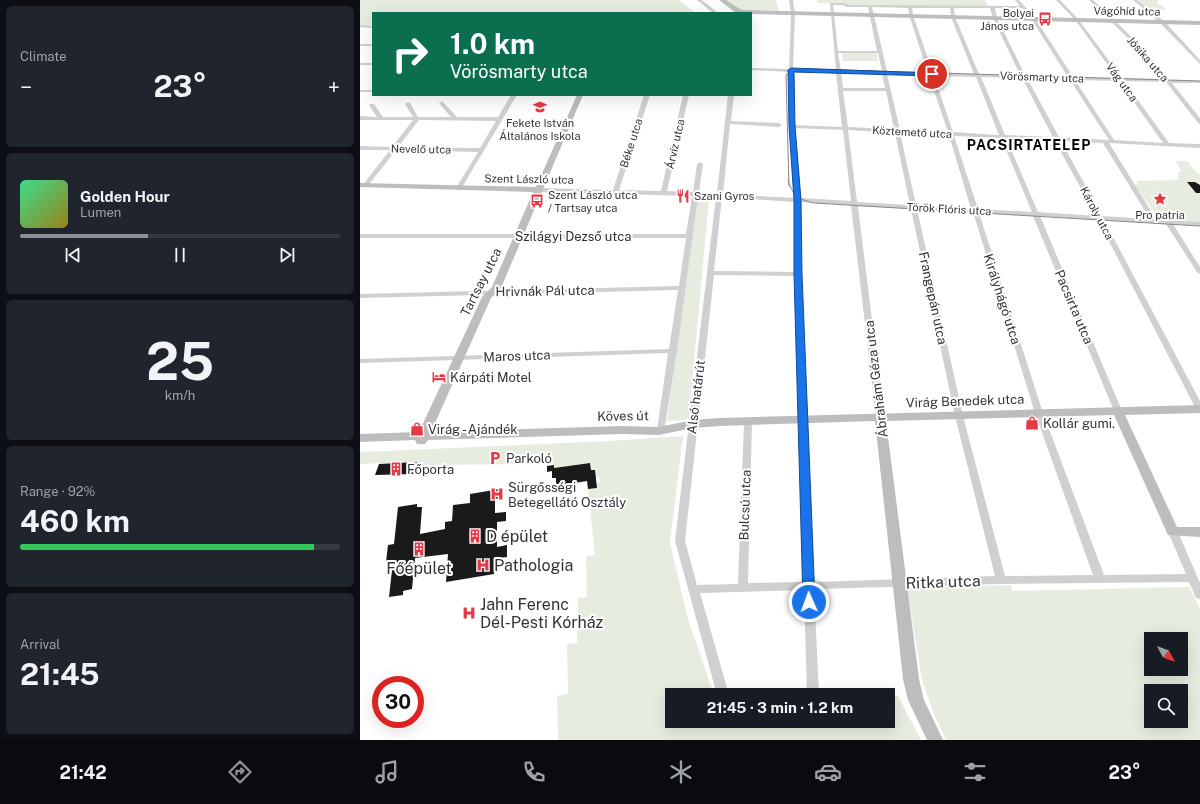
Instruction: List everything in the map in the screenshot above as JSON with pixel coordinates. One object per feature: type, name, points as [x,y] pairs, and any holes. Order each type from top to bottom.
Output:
[{"type":"street","points":[[699,0],[715,12]]},
{"type":"street","points":[[722,0],[737,11],[741,12]]},
{"type":"street","points":[[791,0],[793,13],[791,70],[792,126],[798,200],[798,274],[813,688]]},
{"type":"street","points":[[1017,0],[1034,19],[1073,78],[1154,221]]},
{"type":"street","name":"Vág utca","points":[[1058,0],[1077,20],[1167,144]]},
{"type":"street","name":"Jósika utca","points":[[1091,0],[1115,21],[1168,81],[1200,122]]},
{"type":"street","points":[[1135,0],[1162,22],[1200,63]]},
{"type":"street","name":"Ábrahám Géza utca","points":[[870,6],[831,4],[840,90],[913,686],[916,700],[935,740]]},
{"type":"street","points":[[870,6],[988,8],[988,6],[1024,7]]},
{"type":"street","name":"Frangepán utca","points":[[870,6],[958,416],[1000,580]]},
{"type":"street","name":"Károly utca","points":[[992,6],[995,18],[1024,77],[1200,409]]},
{"type":"street","name":"Királyhágó utca","points":[[910,7],[1039,413],[1100,579]]},
{"type":"street","name":"Pacsirta utca","points":[[952,7],[953,17],[977,76],[1118,411],[1200,595]]},
{"type":"street","name":"Vágóhíd utca","points":[[752,12],[1200,23]]},
{"type":"street","points":[[360,26],[372,27]]},
{"type":"street","points":[[360,44],[372,45]]},
{"type":"street","points":[[836,52],[880,52]]},
{"type":"street","points":[[360,64],[372,64]]},
{"type":"street","points":[[752,69],[838,72]]},
{"type":"street","name":"Vörösmarty utca","points":[[838,72],[1200,82]]},
{"type":"street","points":[[840,90],[887,89]]},
{"type":"street","points":[[360,91],[372,91]]},
{"type":"street","points":[[459,188],[513,96]]},
{"type":"street","name":"Tartsay utca","points":[[421,440],[487,297],[496,288],[580,96]]},
{"type":"street","name":"Béke utca","points":[[616,192],[647,96]]},
{"type":"street","name":"Árvíz utca","points":[[664,193],[686,96]]},
{"type":"street","name":"Alsó határút","points":[[721,688],[680,541],[731,96]]},
{"type":"street","points":[[372,104],[381,118]]},
{"type":"street","points":[[408,104],[417,118]]},
{"type":"street","points":[[442,104],[456,119]]},
{"type":"street","points":[[360,118],[500,119]]},
{"type":"street","points":[[363,186],[417,118]]},
{"type":"street","points":[[728,122],[779,125]]},
{"type":"street","name":"Köztemető utca","points":[[792,126],[1200,146]]},
{"type":"street","name":"Nevelő utca","points":[[360,148],[482,150]]},
{"type":"street","points":[[660,430],[700,164]]},
{"type":"street","name":"Szent László utca","points":[[363,186],[696,194]]},
{"type":"street","name":"Török Flóris utca","points":[[696,194],[1200,224]]},
{"type":"street","points":[[1168,222],[1200,272]]},
{"type":"street","name":"Szilágyi Dezső utca","points":[[360,236],[690,236]]},
{"type":"street","points":[[711,273],[798,274]]},
{"type":"street","name":"Hrivnák Pál utca","points":[[360,296],[682,288]]},
{"type":"street","name":"Maros utca","points":[[360,361],[673,351]]},
{"type":"street","name":"Virág Benedek utca","points":[[660,430],[693,424],[1200,409]]},
{"type":"street","name":"Bulcsú utca","points":[[743,588],[748,422]]},
{"type":"street","name":"Köves út","points":[[360,438],[421,440],[589,434],[651,434],[660,430]]},
{"type":"street","name":"Köves út","points":[[360,445],[406,444],[421,440]]},
{"type":"street","points":[[1173,532],[1200,532]]},
{"type":"street","name":"Ritka utca","points":[[694,589],[809,587],[1000,580],[1192,578]]},
{"type":"shaded area","points":[[360,0],[679,0],[694,12],[372,12],[372,25],[360,25]]},
{"type":"shaded area","points":[[725,0],[776,0],[779,11],[739,10]]},
{"type":"shaded area","points":[[817,0],[985,0],[989,8],[847,6],[846,4],[818,3]]},
{"type":"shaded area","points":[[1137,0],[1159,0],[1157,3],[1167,10],[1149,10]]},
{"type":"shaded area","points":[[842,53],[877,53],[878,61],[843,61]]},
{"type":"shaded area","points":[[1176,161],[1187,161],[1198,174],[1200,174],[1200,222],[1159,219],[1135,185],[1138,184],[1137,181],[1179,180],[1177,172],[1181,172]]},
{"type":"shaded area","points":[[696,199],[709,199],[689,416],[686,420],[667,421]]},
{"type":"shaded area","points":[[683,436],[670,542],[687,616],[712,688],[665,688],[665,728],[895,728],[895,696],[898,696],[921,740],[558,740],[557,696],[568,694],[567,646],[568,644],[577,643],[578,598],[587,597],[586,556],[595,555],[588,489],[596,488],[596,483],[600,482],[599,477],[595,477],[595,470],[591,470],[590,463],[554,468],[553,464],[424,465],[417,462],[360,464],[360,452],[610,441]]},
{"type":"shaded area","points":[[1011,585],[1012,591],[1189,587],[1200,609],[1200,740],[946,740],[933,712],[922,680],[907,588]]},
{"type":"building","points":[[1187,182],[1195,182],[1200,185],[1200,193],[1196,193]]},
{"type":"building","name":"Főporta","points":[[417,462],[413,474],[375,475],[379,464]]},
{"type":"building","points":[[590,463],[591,470],[595,470],[597,488],[588,489],[587,481],[556,486],[556,478],[552,478],[552,471],[547,472],[547,466],[554,465],[554,468]]},
{"type":"building","points":[[500,489],[500,498],[495,499],[495,513],[506,512],[506,521],[497,522],[497,547],[507,545],[507,557],[494,559],[494,574],[446,582],[448,554],[415,558],[412,589],[403,591],[403,595],[389,597],[393,561],[386,562],[388,545],[394,544],[398,507],[417,504],[417,507],[422,507],[420,534],[445,529],[445,522],[452,521],[453,505],[470,503],[470,494]]},
{"type":"tram line","points":[[789,182],[786,75],[794,70],[809,69],[1200,81]]},
{"type":"tram line","points":[[789,182],[792,190],[797,196],[814,203],[1200,226]]},
{"type":"place","name":"Bolyai János utca","points":[[1045,19]]},
{"type":"place","name":"Fekete István Általános Iskola","points":[[540,107]]},
{"type":"place","name":"Szani Gyros","points":[[683,196]]},
{"type":"place","name":"Pro patria","points":[[1160,199]]},
{"type":"place","name":"Szent László utca / Tartsay utca","points":[[537,201]]},
{"type":"place","name":"Kárpáti Motel","points":[[439,377]]},
{"type":"place","name":"Kollár gumi.","points":[[1032,423]]},
{"type":"place","name":"Virág - Ajándék","points":[[417,429]]},
{"type":"place","name":"Parkoló","points":[[495,458]]},
{"type":"place","name":"Főporta","points":[[396,469]]},
{"type":"place","name":"Sürgősségi Betegellátó Osztály","points":[[497,494]]},
{"type":"place","name":"D épület","points":[[475,536]]},
{"type":"place","name":"Főépület","points":[[419,549]]},
{"type":"place","name":"Pathologia","points":[[483,565]]},
{"type":"place","name":"Jahn Ferenc Dél-Pesti Kórház","points":[[469,613]]},
{"type":"district","name":"PACSIRTATELEP","points":[[1029,145]]},
{"type":"route","points":[[809,602],[798,274],[798,200],[795,144],[792,126],[791,70],[932,74]]}]
